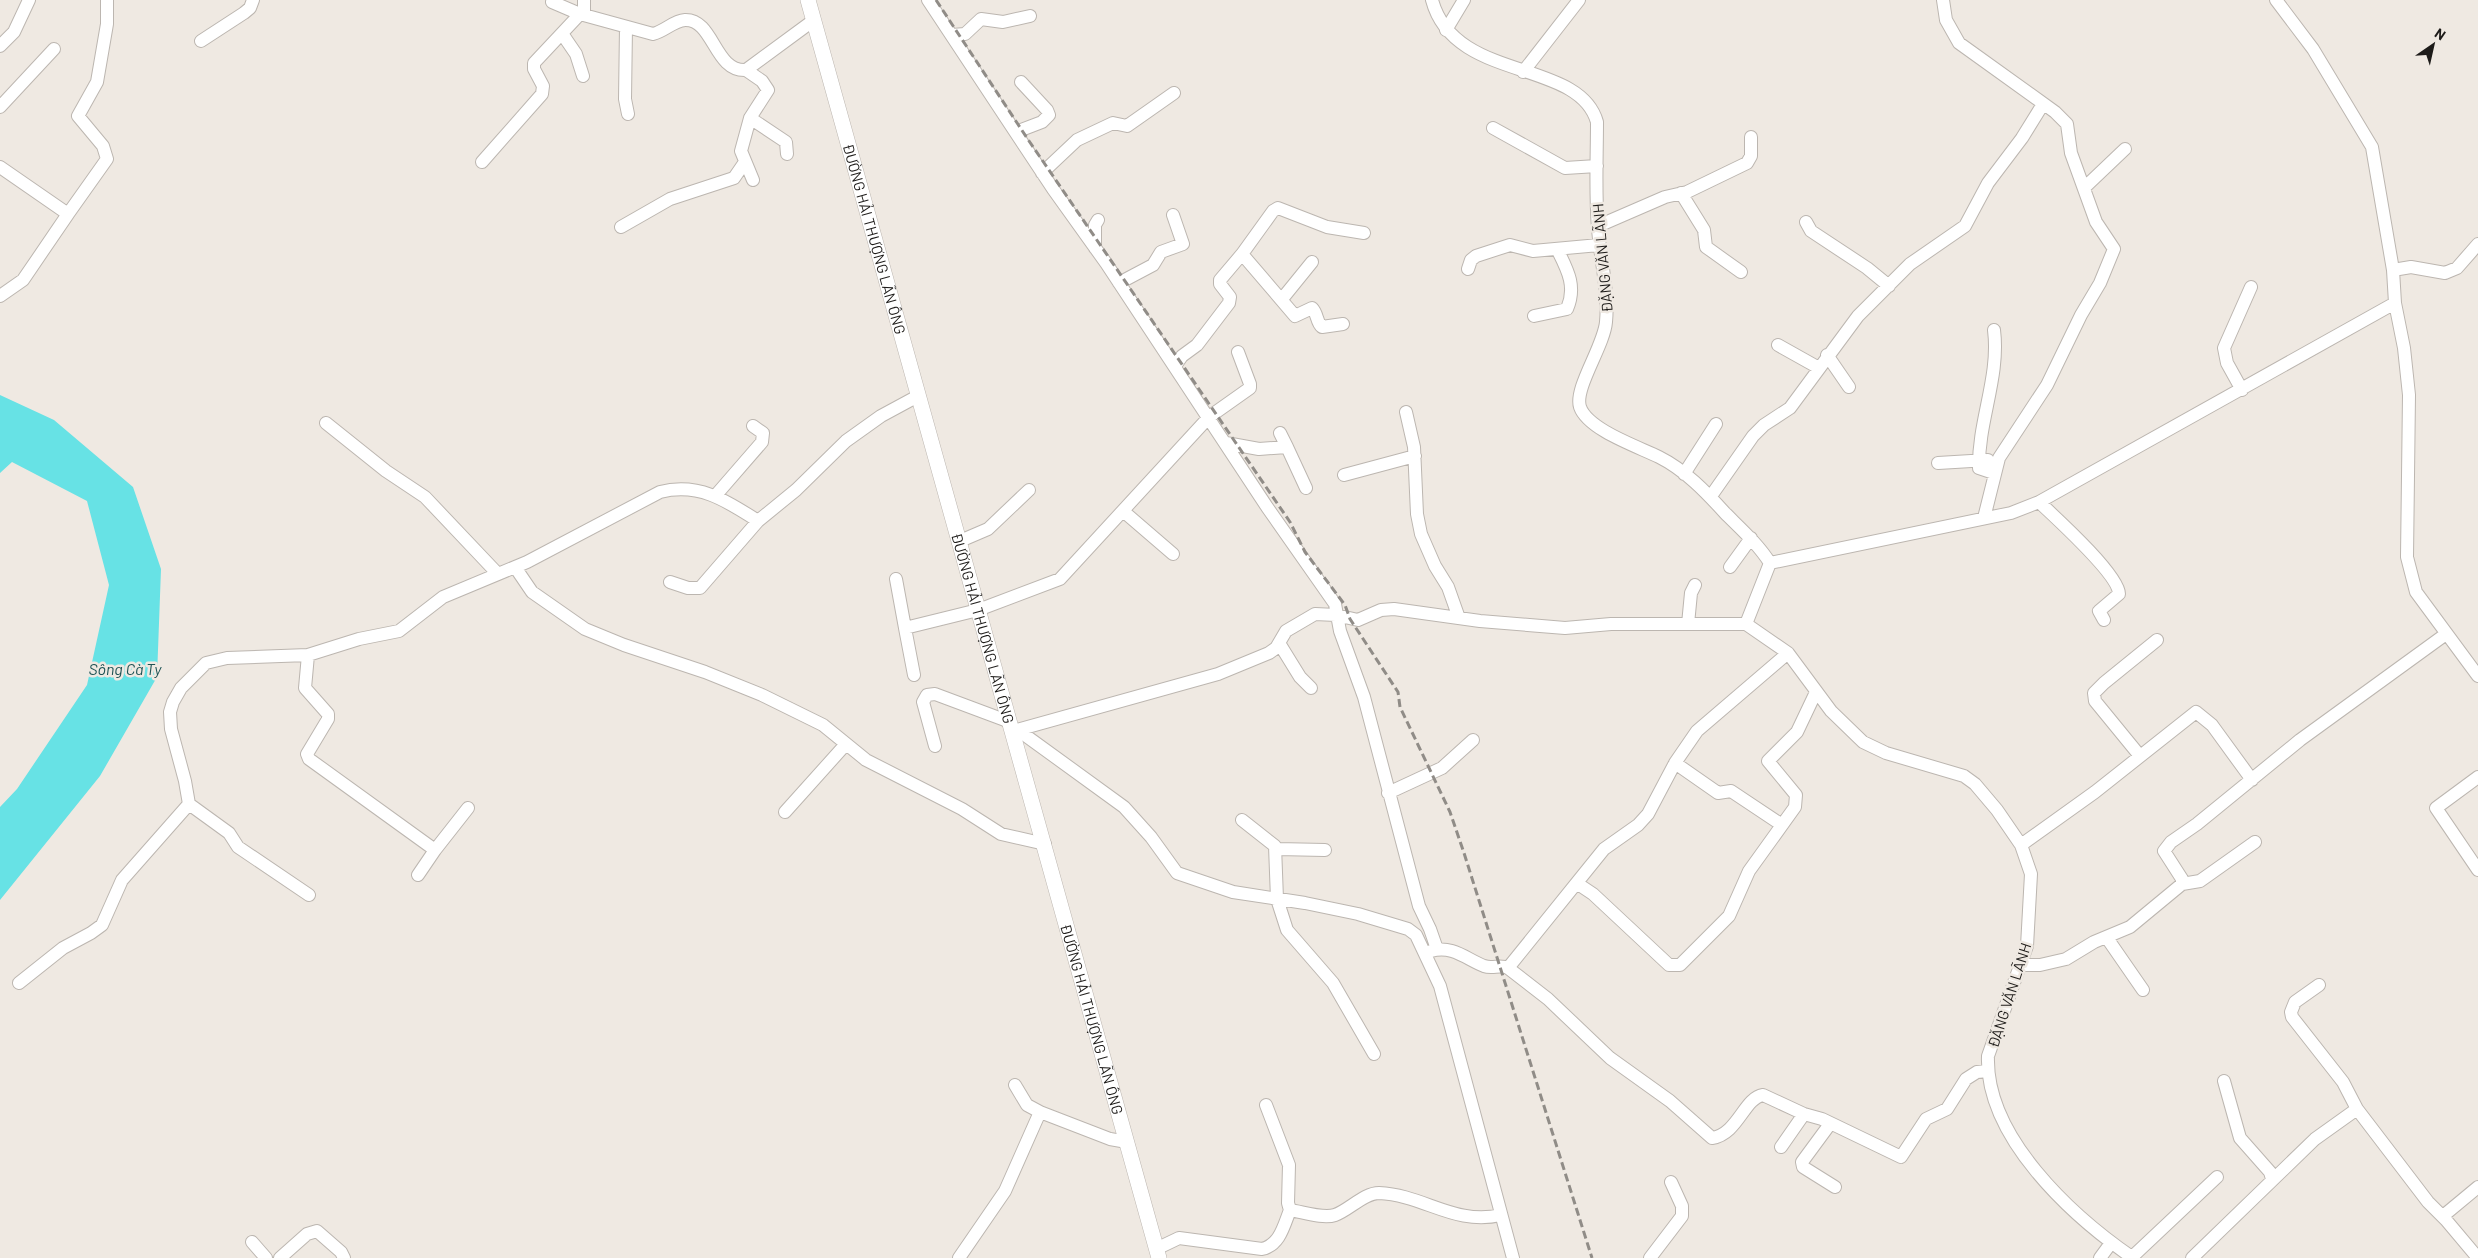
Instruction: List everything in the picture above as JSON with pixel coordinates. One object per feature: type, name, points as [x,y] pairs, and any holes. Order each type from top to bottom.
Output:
[{"type":"street","points":[[0,46],[14,32],[30,0]]},
{"type":"street","points":[[0,296],[23,280],[107,159],[103,146],[78,116],[98,82],[107,24],[107,0]]},
{"type":"street","points":[[201,40],[244,13],[250,8],[253,0]]},
{"type":"street","points":[[482,162],[542,94],[543,86],[534,69],[534,64],[582,15],[584,0]]},
{"type":"street","name":"ĐƯỜNG HẢI THƯỢNG LÃN ÔNG","points":[[808,0],[978,610],[1014,728],[1158,1253]]},
{"type":"street","name":"ĐẶNG VĂN LÃNH","points":[[1432,0],[1446,30],[1467,47],[1523,72],[1570,89],[1589,104],[1597,122],[1598,226],[1606,288],[1606,320],[1604,338],[1579,396],[1580,408],[1590,420],[1602,429],[1635,448],[1659,457],[1711,496],[1751,538],[1770,564]]},
{"type":"street","points":[[1446,30],[1464,0]]},
{"type":"street","points":[[1523,72],[1579,0]]},
{"type":"street","points":[[1943,0],[1946,20],[1959,43],[2043,104],[2067,124],[2071,153],[2096,222],[2113,245],[2114,253],[2047,385],[1999,458],[1984,518]]},
{"type":"street","points":[[2276,0],[2313,49],[2372,147],[2393,270],[2395,303],[2404,348],[2409,395],[2407,557],[2416,592],[2478,676]]},
{"type":"street","points":[[933,1],[952,35],[1042,173],[1119,283],[1335,604],[1336,614],[1364,697],[1419,906],[1430,929],[1432,951],[1440,986],[1513,1258]]},
{"type":"street","points":[[552,2],[582,15],[653,34],[678,21],[690,20],[704,31],[729,67],[738,70],[746,70],[814,20]]},
{"type":"street","points":[[952,35],[966,34],[980,19],[1003,22],[1030,16]]},
{"type":"street","points":[[626,27],[625,99],[628,114]]},
{"type":"street","points":[[562,35],[580,63],[583,76]]},
{"type":"street","points":[[0,107],[54,50]]},
{"type":"street","points":[[746,70],[765,84],[768,90],[750,118],[741,150],[744,162],[753,180]]},
{"type":"street","points":[[1016,132],[1042,122],[1049,115],[1047,110],[1021,82]]},
{"type":"street","points":[[1042,173],[1077,140],[1113,123],[1127,126],[1174,93]]},
{"type":"street","points":[[1711,496],[1753,436],[1764,424],[1790,408],[1858,316],[1910,264],[1965,226],[1988,183],[2022,138],[2043,104]]},
{"type":"street","points":[[750,118],[786,142],[787,154]]},
{"type":"street","points":[[1493,128],[1565,168],[1597,166]]},
{"type":"street","points":[[1598,226],[1665,197],[1681,193],[1747,163],[1751,156],[1751,137]]},
{"type":"street","points":[[2084,188],[2124,149]]},
{"type":"street","points":[[621,227],[670,199],[734,178],[744,162]]},
{"type":"street","points":[[0,167],[68,214]]},
{"type":"street","points":[[1681,193],[1704,230],[1706,247],[1742,272]]},
{"type":"street","points":[[1175,366],[1182,356],[1197,345],[1229,303],[1230,297],[1220,284],[1220,280],[1278,208],[1327,227],[1364,233]]},
{"type":"street","points":[[1119,283],[1153,265],[1161,252],[1182,244],[1173,215]]},
{"type":"street","points":[[1095,248],[1095,225],[1098,220]]},
{"type":"street","points":[[1806,222],[1811,231],[1867,268],[1889,286]]},
{"type":"street","points":[[2393,270],[2411,267],[2445,274],[2457,268],[2478,244]]},
{"type":"street","points":[[1468,270],[1471,260],[1476,256],[1510,245],[1533,251],[1600,245]]},
{"type":"street","points":[[1534,316],[1567,309],[1570,301],[1571,276],[1557,249]]},
{"type":"street","points":[[1242,254],[1295,316],[1312,308],[1316,312],[1319,324],[1322,327],[1343,324]]},
{"type":"street","points":[[1282,299],[1312,262]]},
{"type":"street","points":[[2242,390],[2227,363],[2224,348],[2251,287]]},
{"type":"street","points":[[1014,728],[1218,674],[1270,652],[1279,643],[1286,631],[1315,614],[1336,614],[1358,620],[1381,610],[1394,609],[1458,618],[1565,628],[1611,624],[1746,624],[1770,564],[2011,513],[2039,502],[2395,303]]},
{"type":"street","points":[[1994,330],[1996,361],[1982,426],[1979,468],[1994,473]]},
{"type":"street","points":[[1778,346],[1819,368]]},
{"type":"street","points":[[905,628],[978,610],[1060,579],[1209,417],[1250,388],[1238,352]]},
{"type":"street","points":[[1827,356],[1849,387]]},
{"type":"street","points":[[670,582],[688,588],[700,588],[758,521],[796,490],[846,440],[881,416],[918,396]]},
{"type":"street","points":[[1406,412],[1415,456],[1417,514],[1421,534],[1435,566],[1448,587],[1458,618]]},
{"type":"street","points":[[326,423],[386,471],[425,496],[497,573]]},
{"type":"street","points":[[1684,474],[1716,424]]},
{"type":"street","points":[[716,495],[762,442],[763,433],[753,426]]},
{"type":"street","points":[[1280,433],[1306,488]]},
{"type":"street","points":[[1226,443],[1259,449],[1287,447]]},
{"type":"street","points":[[1344,475],[1415,456]]},
{"type":"street","points":[[1938,463],[1999,458]]},
{"type":"street","points":[[309,895],[238,847],[229,833],[189,804],[170,721],[173,702],[181,688],[200,668],[212,660],[308,656],[359,639],[399,631],[443,597],[497,573],[515,568],[660,492],[681,489],[716,495],[758,521]]},
{"type":"street","points":[[960,540],[988,529],[1029,490]]},
{"type":"street","points":[[2039,502],[2095,557],[2118,587],[2119,594],[2099,611],[2104,620]]},
{"type":"street","points":[[1123,511],[1174,554]]},
{"type":"street","points":[[1730,567],[1751,538]]},
{"type":"street","points":[[515,568],[532,592],[585,629],[705,672],[762,695],[823,725],[873,764],[962,809],[1001,834],[1045,844]]},
{"type":"street","points":[[896,579],[914,675]]},
{"type":"street","points":[[1688,624],[1691,593],[1695,586]]},
{"type":"street","name":"ĐẶNG VĂN LÃNH","points":[[1746,624],[1768,637],[1788,653],[1816,692],[1845,726],[1864,742],[1886,753],[1964,776],[1975,784],[2021,845],[2031,874],[2027,946],[1988,1056],[1988,1071],[1999,1111],[2022,1152],[2070,1208],[2111,1243],[2132,1258]]},
{"type":"street","points":[[2182,884],[2182,879],[2165,848],[2307,735],[2446,634]]},
{"type":"street","points":[[2140,756],[2095,701],[2094,693],[2157,640]]},
{"type":"street","points":[[1279,643],[1295,670],[1311,688]]},
{"type":"street","points":[[1508,968],[1578,884],[1604,848],[1638,825],[1648,814],[1675,763],[1697,731],[1788,653]]},
{"type":"street","points":[[308,656],[305,688],[328,714],[328,719],[307,754],[309,759],[435,850]]},
{"type":"street","points":[[1578,884],[1593,894],[1669,965],[1676,966],[1729,916],[1749,871],[1795,807],[1796,796],[1768,761],[1797,732],[1816,692]]},
{"type":"street","points":[[935,746],[923,702],[927,695],[935,694],[1014,728],[1124,807],[1151,837],[1177,872],[1228,891],[1338,909],[1408,929],[1432,951],[1458,952],[1485,966],[1501,965],[1508,968],[1548,999],[1610,1058],[1670,1101],[1709,1136],[1715,1138],[1734,1125],[1759,1095],[1769,1096],[1804,1114],[1901,1157],[1926,1119],[1947,1109],[1966,1079],[1977,1072],[1988,1071]]},
{"type":"street","points":[[2021,845],[2196,712],[2212,725],[2252,780]]},
{"type":"street","points":[[1388,793],[1442,768],[1473,740]]},
{"type":"street","points":[[785,812],[846,744]]},
{"type":"street","points":[[1675,763],[1718,793],[1731,791],[1782,825]]},
{"type":"street","points":[[2478,777],[2436,808],[2478,870]]},
{"type":"street","points":[[19,983],[64,948],[102,925],[122,880],[189,804]]},
{"type":"street","points":[[418,875],[468,808]]},
{"type":"street","points":[[1242,820],[1277,849],[1325,850]]},
{"type":"street","points":[[2020,965],[2040,965],[2066,960],[2078,950],[2141,921],[2151,909],[2182,884],[2200,881],[2255,842]]},
{"type":"street","points":[[1277,849],[1277,899],[1291,936],[1333,983],[1374,1054]]},
{"type":"street","points":[[2107,938],[2143,990]]},
{"type":"street","points":[[2320,985],[2295,1002],[2291,1012],[2343,1082],[2357,1109],[2428,1202],[2443,1216],[2477,1258]]},
{"type":"street","points":[[2224,1081],[2240,1138],[2270,1172],[2272,1179]]},
{"type":"street","points":[[1014,1085],[1027,1105],[1040,1112],[1110,1139],[1127,1142]]},
{"type":"street","points":[[1158,1253],[1179,1238],[1262,1249],[1270,1247],[1277,1240],[1290,1210],[1288,1203],[1289,1165],[1266,1105]]},
{"type":"street","points":[[2192,1258],[2246,1204],[2267,1187],[2272,1179],[2321,1134],[2357,1109]]},
{"type":"street","points":[[959,1258],[1005,1191],[1040,1112]]},
{"type":"street","points":[[1781,1147],[1804,1114]]},
{"type":"street","points":[[1830,1124],[1802,1162],[1803,1167],[1835,1187]]},
{"type":"street","points":[[2132,1258],[2217,1177]]},
{"type":"street","points":[[1650,1258],[1682,1216],[1682,1206],[1671,1182]]},
{"type":"street","points":[[2443,1216],[2478,1186]]},
{"type":"street","points":[[1290,1210],[1334,1216],[1377,1193],[1420,1202],[1467,1217],[1487,1218],[1502,1215]]},
{"type":"street","points":[[280,1258],[307,1234],[317,1231],[341,1252],[344,1258]]},
{"type":"street","points":[[252,1242],[266,1258]]},
{"type":"street","points":[[2100,1258],[2111,1243]]},
{"type":"water","name":"Sông Cà Ty","points":[[0,395],[54,420],[133,487],[161,569],[157,677],[100,776],[0,900],[0,807],[17,789],[87,685],[109,585],[87,501],[12,462],[0,473]]},
{"type":"railway","points":[[936,0],[1027,138],[1290,522],[1305,552],[1345,605],[1350,619],[1398,692],[1400,707],[1450,812],[1592,1258]]}]
